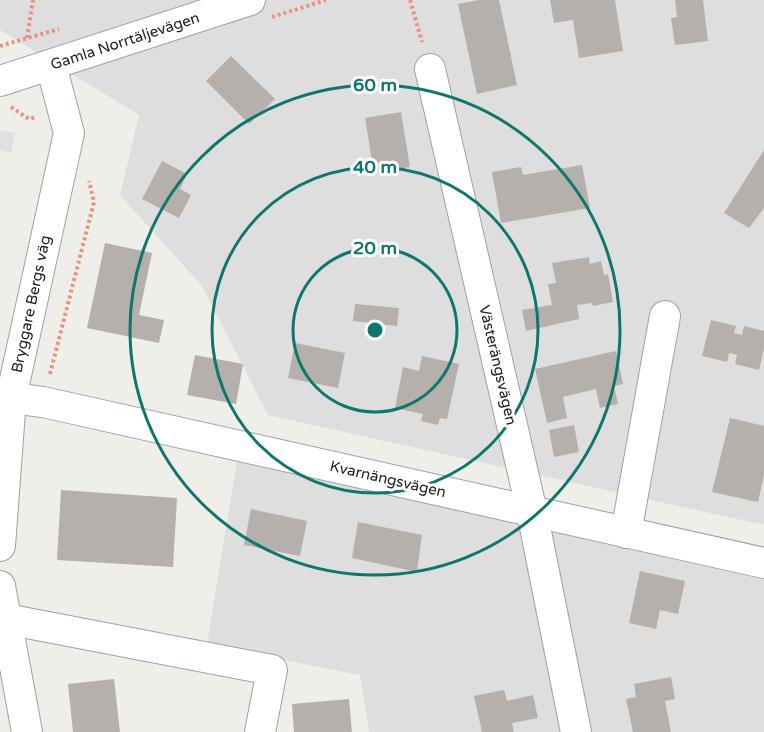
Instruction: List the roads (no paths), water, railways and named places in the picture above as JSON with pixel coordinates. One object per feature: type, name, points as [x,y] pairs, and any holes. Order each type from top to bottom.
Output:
[{"type":"street","name":"Gamla Norrtäljevägen","points":[[0,81],[51,65],[260,9]]},
{"type":"street","name":"Bryggare Bergs väg","points":[[0,546],[11,398],[69,133],[51,65]]},
{"type":"street","name":"Västerängsvägen","points":[[430,69],[532,512],[576,732]]},
{"type":"street","points":[[626,532],[665,316]]},
{"type":"street","name":"Kvarnängsvägen","points":[[11,398],[43,402],[764,563]]},
{"type":"street","points":[[0,586],[27,732]]},
{"type":"street","points":[[6,619],[272,670],[260,732]]}]
